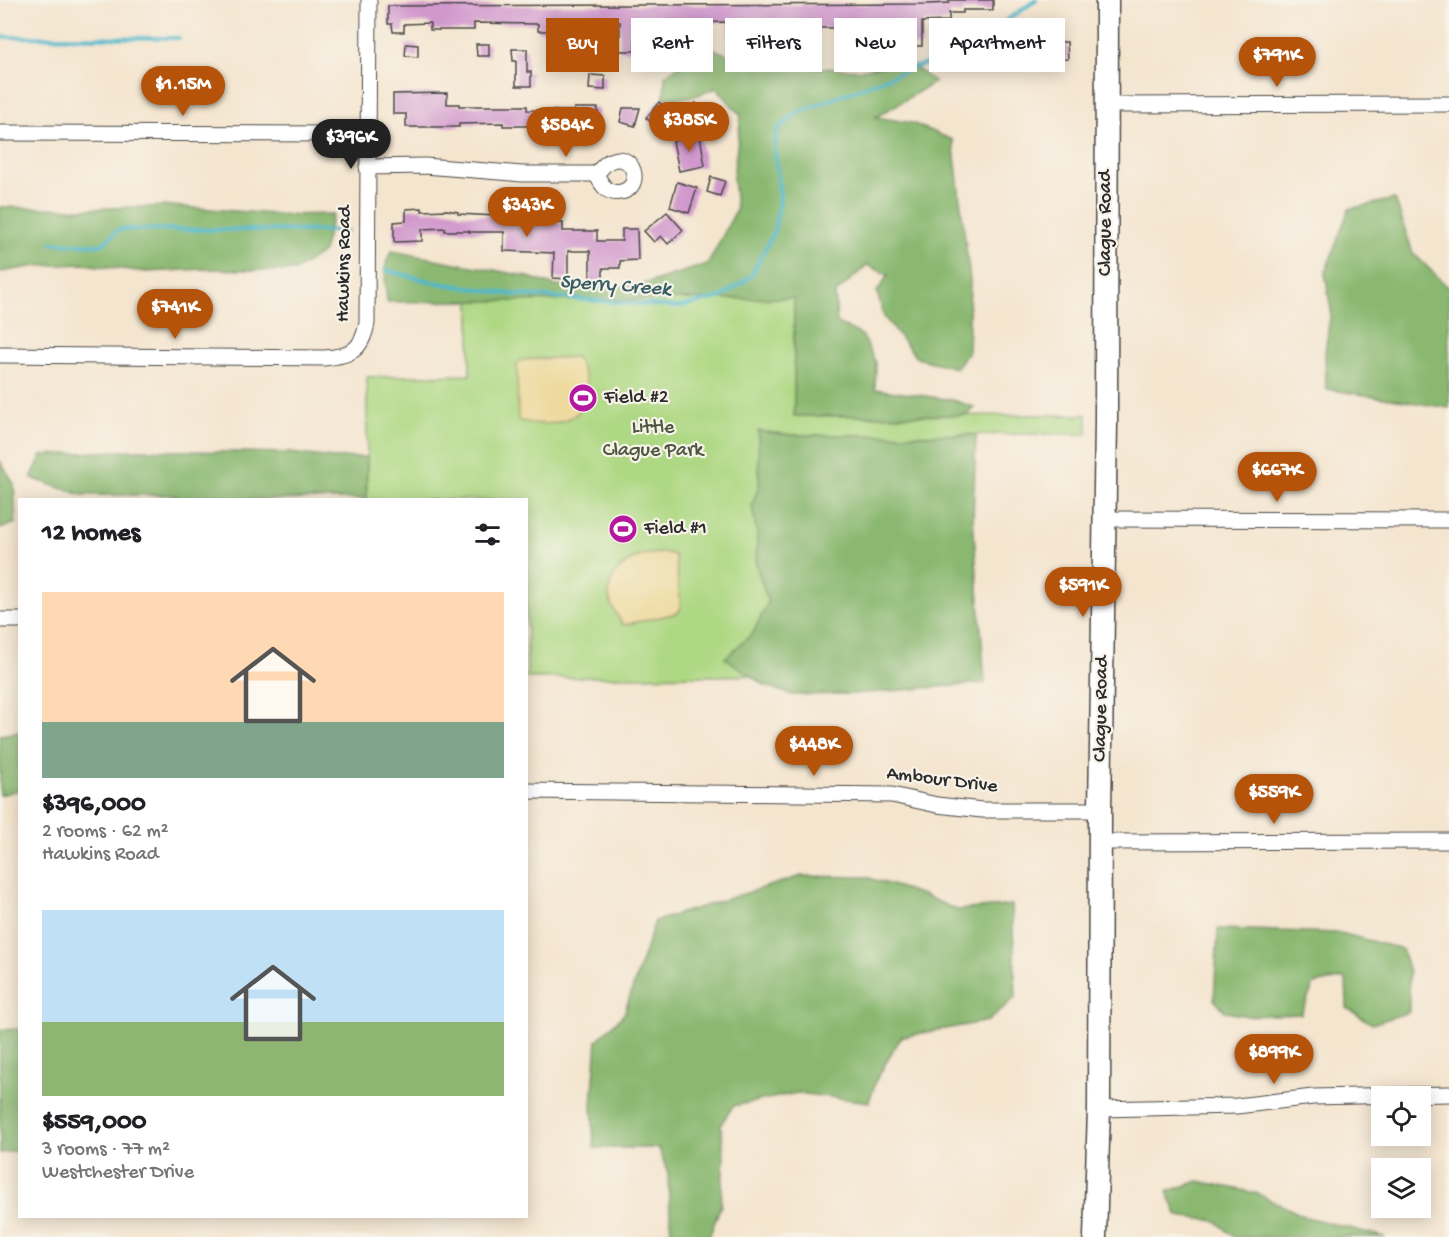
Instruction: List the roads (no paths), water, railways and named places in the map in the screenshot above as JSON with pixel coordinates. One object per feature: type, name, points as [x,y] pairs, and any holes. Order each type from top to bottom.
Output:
[{"type":"main road","name":"Clague Road","points":[[1095,1237],[1099,1109],[1100,810],[1105,519],[1107,0]]},
{"type":"street","name":"Hawkins Road","points":[[0,355],[324,358],[339,357],[358,347],[367,323],[369,0]]},
{"type":"street","points":[[1106,105],[1449,104]]},
{"type":"street","points":[[0,133],[367,134]]},
{"type":"street","points":[[367,167],[424,166],[522,174],[596,174]]},
{"type":"street","points":[[1105,519],[1449,520]]},
{"type":"street","points":[[0,620],[18,620]]},
{"type":"street","name":"Ambour Drive","points":[[528,791],[892,795],[937,805],[982,810],[1100,810]]},
{"type":"street","points":[[1100,842],[1449,841]]},
{"type":"street","points":[[1099,1109],[1237,1106],[1312,1097],[1449,1094]]},
{"type":"waterway","name":"Sperry Creek","points":[[385,270],[437,283],[509,294],[679,307],[722,297],[751,276],[774,232],[780,199],[775,149],[777,129],[799,112],[915,67],[954,57],[1036,0]]},
{"type":"waterway","points":[[0,37],[179,38]]},
{"type":"waterway","name":"Sperry Creek","points":[[51,243],[102,245],[119,229],[347,231]]},
{"type":"place","name":"Field #2","points":[[583,398]]},
{"type":"place","name":"Field #1","points":[[623,529]]},
{"type":"park label","name":"Little Clague Park","points":[[653,440]]}]
